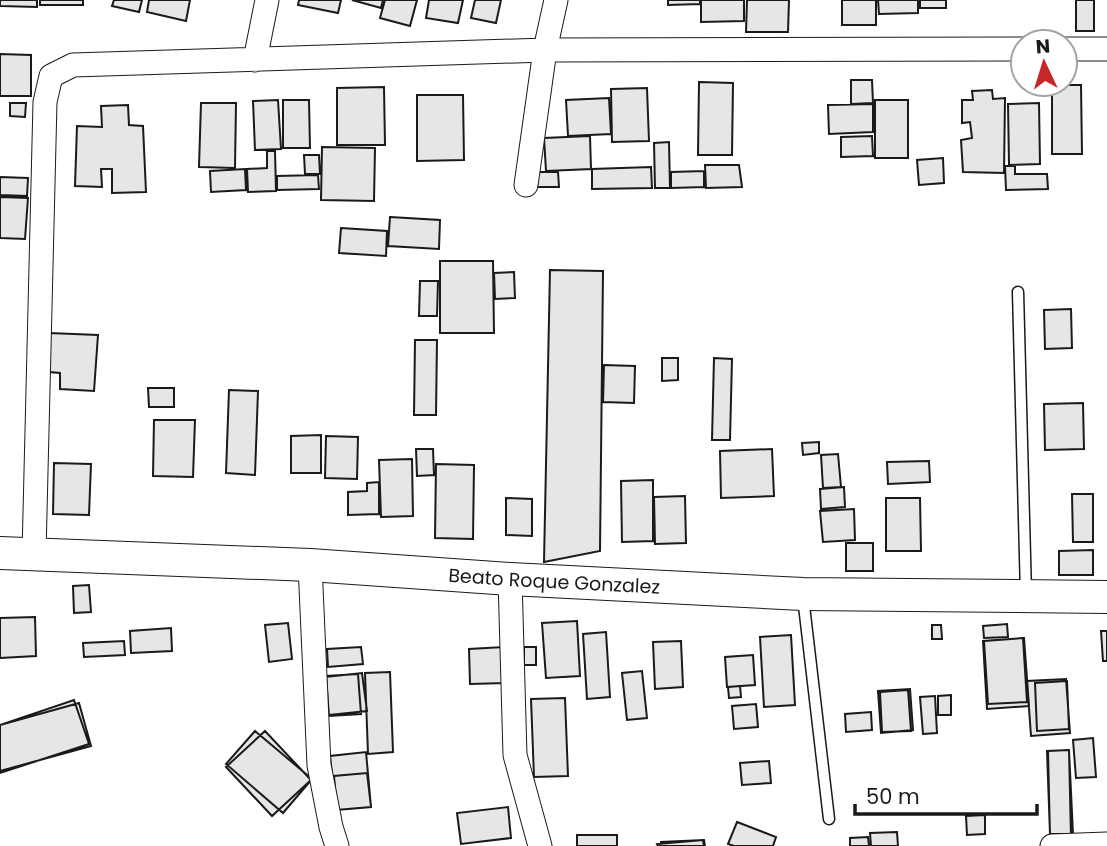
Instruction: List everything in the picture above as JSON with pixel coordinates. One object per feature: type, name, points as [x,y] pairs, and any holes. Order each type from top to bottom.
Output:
[{"type":"street","points":[[255,60],[267,0]]},
{"type":"street","points":[[526,185],[545,50],[556,0]]},
{"type":"street","points":[[34,554],[46,102],[51,76],[73,65],[545,50],[1009,49]]},
{"type":"street","points":[[1079,49],[1107,49]]},
{"type":"street","name":"Beato Roque Gonzalez","points":[[0,553],[310,565],[510,579],[803,594],[1107,597]]},
{"type":"street","points":[[310,565],[319,765],[337,846]]},
{"type":"street","points":[[510,579],[515,755],[540,846]]},
{"type":"street","points":[[1052,846],[1107,844]]},
{"type":"lane","points":[[1018,292],[1026,597]]},
{"type":"lane","points":[[803,594],[829,819]]},
{"type":"building","points":[[0,0],[37,0],[37,7],[0,6]]},
{"type":"building","points":[[40,0],[83,0],[83,5],[40,5]]},
{"type":"building","points":[[114,0],[142,0],[139,12],[112,6]]},
{"type":"building","points":[[149,0],[190,0],[186,21],[147,12]]},
{"type":"building","points":[[299,0],[341,0],[338,13],[298,5]]},
{"type":"building","points":[[352,0],[383,0],[381,8]]},
{"type":"building","points":[[385,0],[417,0],[410,26],[380,18]]},
{"type":"building","points":[[429,0],[463,0],[458,23],[426,18]]},
{"type":"building","points":[[475,0],[501,0],[496,23],[471,18]]},
{"type":"building","points":[[668,0],[700,0],[700,4],[668,5]]},
{"type":"building","points":[[701,0],[744,0],[744,21],[701,22]]},
{"type":"building","points":[[747,0],[789,0],[788,32],[746,32]]},
{"type":"building","points":[[842,0],[876,0],[876,25],[842,25]]},
{"type":"building","points":[[878,0],[918,0],[918,13],[879,14]]},
{"type":"building","points":[[920,0],[946,0],[946,8],[920,8]]},
{"type":"building","points":[[1076,0],[1094,0],[1094,31],[1079,31],[1079,28],[1076,28]]},
{"type":"building","points":[[0,54],[31,55],[31,96],[0,96]]},
{"type":"building","points":[[851,80],[872,80],[873,103],[851,104]]},
{"type":"building","points":[[699,82],[733,83],[732,155],[698,155]]},
{"type":"building","points":[[1081,85],[1082,154],[1052,154],[1052,98],[1079,98]]},
{"type":"building","points":[[384,87],[385,145],[337,145],[337,88]]},
{"type":"building","points":[[647,88],[649,141],[612,142],[611,89]]},
{"type":"building","points":[[992,90],[993,99],[1005,98],[1004,173],[963,172],[961,140],[972,138],[970,122],[962,123],[962,100],[973,100],[972,91]]},
{"type":"building","points":[[417,95],[463,95],[464,160],[417,161]]},
{"type":"building","points":[[609,98],[611,134],[568,136],[566,100]]},
{"type":"building","points":[[278,100],[281,149],[255,150],[253,101]]},
{"type":"building","points":[[283,100],[309,100],[310,148],[283,148]]},
{"type":"building","points":[[875,100],[908,100],[908,158],[875,158]]},
{"type":"building","points":[[10,103],[26,103],[25,117],[10,116]]},
{"type":"building","points":[[201,103],[236,103],[235,168],[199,167]]},
{"type":"building","points":[[1039,103],[1040,164],[1009,165],[1008,104]]},
{"type":"building","points":[[873,104],[873,132],[829,134],[828,105]]},
{"type":"building","points":[[128,105],[129,125],[143,126],[146,192],[112,193],[112,169],[101,169],[102,187],[75,186],[77,126],[102,127],[101,106]]},
{"type":"building","points":[[590,136],[591,169],[546,171],[544,138]]},
{"type":"building","points":[[872,136],[873,156],[841,157],[841,137]]},
{"type":"building","points":[[669,142],[670,188],[655,188],[654,143]]},
{"type":"building","points":[[322,147],[375,148],[374,201],[321,200]]},
{"type":"building","points":[[267,151],[275,151],[276,191],[248,192],[247,169],[267,168]]},
{"type":"building","points":[[304,155],[319,155],[320,174],[305,174]]},
{"type":"building","points":[[943,158],[944,183],[919,185],[917,160]]},
{"type":"building","points":[[705,165],[739,165],[742,187],[706,188]]},
{"type":"building","points":[[1005,166],[1015,166],[1015,174],[1047,174],[1048,189],[1006,190]]},
{"type":"building","points":[[651,167],[652,188],[592,189],[592,169]]},
{"type":"building","points":[[245,169],[246,190],[211,192],[210,171]]},
{"type":"building","points":[[704,171],[704,187],[671,188],[671,172]]},
{"type":"building","points":[[534,172],[558,172],[559,187],[534,187]]},
{"type":"building","points":[[318,175],[319,189],[277,190],[277,176]]},
{"type":"building","points":[[0,177],[28,178],[27,196],[0,195]]},
{"type":"building","points":[[0,197],[28,198],[25,239],[0,238]]},
{"type":"building","points":[[390,217],[440,220],[439,249],[388,246]]},
{"type":"building","points":[[341,228],[387,231],[386,256],[339,253]]},
{"type":"building","points":[[440,261],[493,261],[494,333],[440,333]]},
{"type":"building","points":[[550,270],[603,271],[600,551],[544,562]]},
{"type":"building","points":[[514,272],[515,298],[495,299],[494,273]]},
{"type":"building","points":[[420,281],[438,281],[437,316],[419,316]]},
{"type":"building","points":[[1071,309],[1072,348],[1045,349],[1044,310]]},
{"type":"building","points":[[49,333],[98,335],[94,391],[60,389],[60,373],[49,372]]},
{"type":"building","points":[[415,340],[437,340],[436,415],[414,415]]},
{"type":"building","points":[[662,358],[678,358],[678,380],[662,381]]},
{"type":"building","points":[[714,358],[732,359],[730,440],[712,440]]},
{"type":"building","points":[[604,365],[635,366],[634,403],[603,402]]},
{"type":"building","points":[[148,388],[174,388],[174,407],[149,407]]},
{"type":"building","points":[[229,390],[258,391],[255,475],[226,473]]},
{"type":"building","points":[[1083,403],[1084,449],[1045,450],[1044,404]]},
{"type":"building","points":[[154,420],[195,420],[193,477],[153,476]]},
{"type":"building","points":[[321,435],[321,473],[291,473],[291,436]]},
{"type":"building","points":[[326,436],[358,437],[357,479],[325,478]]},
{"type":"building","points":[[819,442],[819,453],[803,455],[802,443]]},
{"type":"building","points":[[416,449],[433,449],[434,475],[417,476]]},
{"type":"building","points":[[772,449],[774,496],[721,498],[720,451]]},
{"type":"building","points":[[838,454],[841,487],[823,488],[821,455]]},
{"type":"building","points":[[412,459],[413,516],[381,517],[379,460]]},
{"type":"building","points":[[929,461],[930,482],[888,484],[887,462]]},
{"type":"building","points":[[54,463],[91,464],[89,515],[53,514]]},
{"type":"building","points":[[436,464],[474,465],[473,539],[435,538]]},
{"type":"building","points":[[653,480],[653,541],[622,542],[621,481]]},
{"type":"building","points":[[379,482],[379,514],[348,515],[348,492],[367,491],[367,483]]},
{"type":"building","points":[[844,487],[845,507],[821,509],[820,489]]},
{"type":"building","points":[[1072,494],[1093,494],[1093,542],[1073,542]]},
{"type":"building","points":[[685,496],[686,543],[655,544],[654,497]]},
{"type":"building","points":[[506,498],[532,499],[532,536],[506,535]]},
{"type":"building","points":[[886,498],[920,498],[921,551],[886,551]]},
{"type":"building","points":[[854,509],[855,540],[823,542],[820,511]]},
{"type":"building","points":[[846,543],[873,543],[873,571],[846,571]]},
{"type":"building","points":[[1093,550],[1093,575],[1059,575],[1059,551]]},
{"type":"building","points":[[89,585],[91,612],[74,613],[73,586]]},
{"type":"building","points":[[35,617],[36,656],[0,658],[0,618]]},
{"type":"building","points":[[577,621],[580,676],[546,678],[542,623]]},
{"type":"building","points":[[288,623],[292,659],[269,662],[265,625]]},
{"type":"building","points":[[1007,624],[1008,637],[984,638],[983,626]]},
{"type":"building","points":[[932,625],[941,625],[942,639],[932,639]]},
{"type":"building","points":[[171,628],[172,651],[131,653],[130,631]]},
{"type":"building","points":[[1101,631],[1107,631],[1107,661],[1103,661]]},
{"type":"building","points":[[606,632],[610,697],[587,699],[583,634]]},
{"type":"building","points":[[791,635],[795,705],[764,707],[760,637]]},
{"type":"building","points":[[1023,638],[1027,702],[988,704],[984,641]]},
{"type":"building","points":[[1024,638],[1029,706],[987,709],[983,641]]},
{"type":"building","points":[[124,641],[125,655],[84,657],[83,643]]},
{"type":"building","points":[[681,641],[683,687],[655,689],[653,642]]},
{"type":"building","points":[[361,647],[363,664],[328,667],[327,649]]},
{"type":"building","points":[[504,647],[506,683],[470,684],[469,649]]},
{"type":"building","points":[[524,647],[536,647],[536,665],[524,665]]},
{"type":"building","points":[[753,655],[755,685],[727,687],[725,657]]},
{"type":"building","points":[[642,671],[647,718],[627,720],[622,673]]},
{"type":"building","points":[[390,672],[393,752],[368,754],[365,673]]},
{"type":"building","points":[[362,673],[367,711],[329,715],[325,677]]},
{"type":"building","points":[[358,674],[361,714],[329,716],[326,676]]},
{"type":"building","points":[[1066,679],[1070,733],[1031,736],[1027,681]]},
{"type":"building","points":[[1067,681],[1069,729],[1037,731],[1035,683]]},
{"type":"building","points":[[740,686],[741,697],[729,698],[728,687]]},
{"type":"building","points":[[910,689],[913,730],[881,733],[878,691]]},
{"type":"building","points":[[908,690],[911,731],[882,732],[880,692]]},
{"type":"building","points":[[951,695],[951,715],[938,715],[938,696]]},
{"type":"building","points":[[935,696],[937,733],[923,734],[920,697]]},
{"type":"building","points":[[565,698],[568,776],[534,777],[531,699]]},
{"type":"building","points":[[74,700],[89,744],[0,773],[0,725]]},
{"type":"building","points":[[79,703],[91,746],[0,771],[0,725]]},
{"type":"building","points":[[756,704],[758,727],[734,729],[732,706]]},
{"type":"building","points":[[871,712],[872,730],[846,732],[845,714]]},
{"type":"building","points":[[255,731],[312,779],[283,813],[226,764]]},
{"type":"building","points":[[265,731],[311,780],[272,816],[226,767]]},
{"type":"building","points":[[1093,738],[1096,777],[1076,778],[1073,740]]},
{"type":"building","points":[[1069,750],[1073,834],[1050,834],[1047,751]]},
{"type":"building","points":[[1069,750],[1071,837],[1050,837],[1048,751]]},
{"type":"building","points":[[366,752],[371,807],[336,810],[330,756]]},
{"type":"building","points":[[769,761],[771,783],[742,785],[740,763]]},
{"type":"building","points":[[367,773],[371,807],[337,810],[334,776]]},
{"type":"building","points":[[508,807],[511,838],[461,844],[457,813]]},
{"type":"building","points":[[985,815],[985,834],[967,835],[966,816]]},
{"type":"building","points":[[737,822],[776,837],[773,846],[728,844]]},
{"type":"building","points":[[897,832],[898,846],[871,846],[870,833]]},
{"type":"building","points":[[577,835],[617,835],[617,846],[577,846]]},
{"type":"building","points":[[868,837],[869,846],[850,846],[850,838]]},
{"type":"building","points":[[703,840],[704,846],[657,844]]},
{"type":"building","points":[[704,840],[705,846],[661,846],[661,842]]}]
